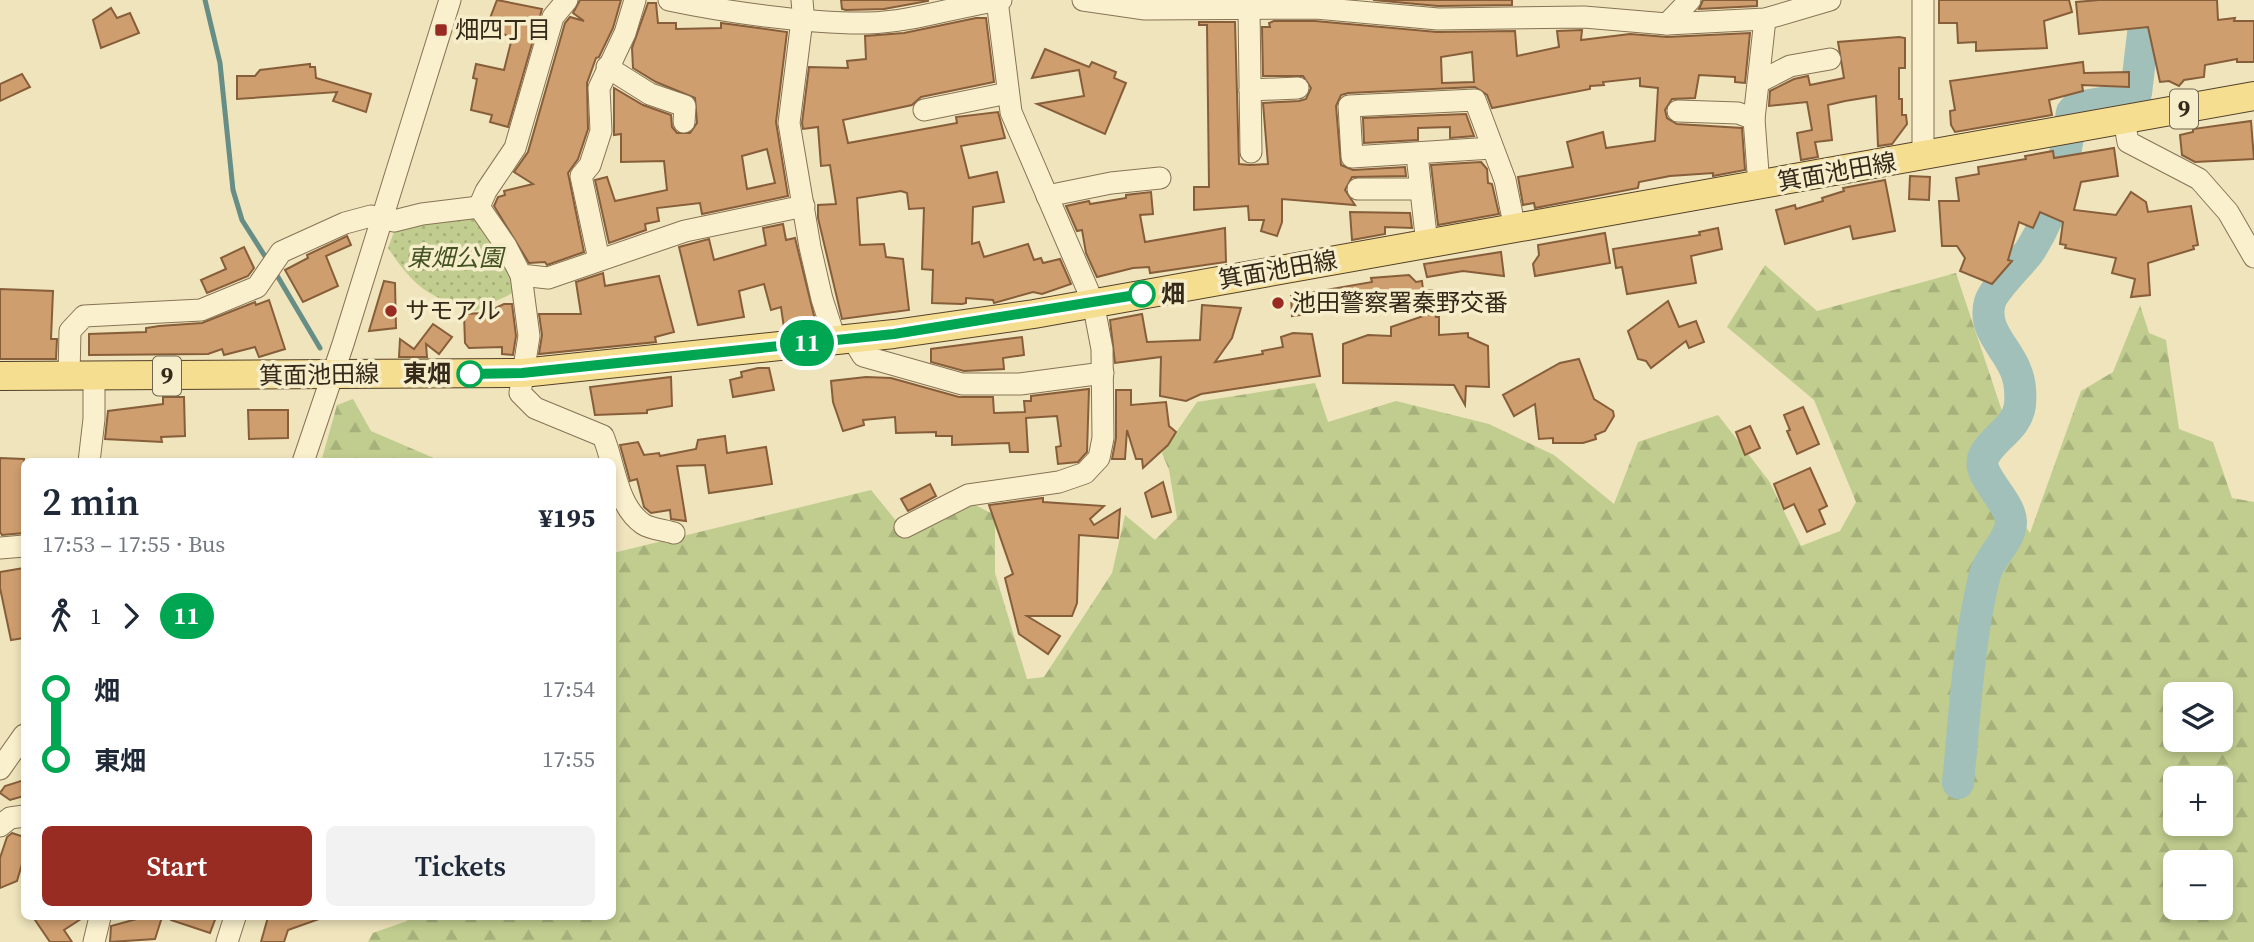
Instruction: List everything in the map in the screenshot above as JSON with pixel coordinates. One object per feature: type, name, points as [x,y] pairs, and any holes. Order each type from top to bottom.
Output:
[{"type":"main road","name":"箕面池田線","points":[[0,376],[522,373],[844,339],[1021,316],[2042,136],[2254,96]]},
{"type":"street","points":[[304,458],[383,219],[450,0]]},
{"type":"street","points":[[480,207],[486,191],[515,148],[553,18],[567,0]]},
{"type":"street","points":[[599,260],[581,176],[590,165],[601,131],[599,88],[625,33],[635,0]]},
{"type":"street","points":[[671,0],[801,9],[868,23],[944,14],[999,0],[1008,93],[1018,131],[1093,302],[1102,349],[1103,438],[1099,458],[1085,473],[1059,482],[968,495],[905,527]]},
{"type":"street","points":[[1083,0],[1145,9],[1420,8],[1438,19],[1584,17],[1667,24],[1765,19],[1802,3],[1830,0]]},
{"type":"street","points":[[1667,24],[1690,0]]},
{"type":"street","points":[[1923,0],[1923,157]]},
{"type":"street","points":[[801,9],[789,123],[822,299],[844,339],[863,356],[962,384],[1020,384],[1103,373]]},
{"type":"street","points":[[1249,9],[1251,152]]},
{"type":"street","points":[[1759,186],[1754,119],[1765,19]]},
{"type":"street","points":[[1759,82],[1790,66],[1821,66]]},
{"type":"street","points":[[607,68],[650,94],[685,106],[684,122]]},
{"type":"street","points":[[1250,90],[1298,88]]},
{"type":"street","points":[[924,110],[1008,93]]},
{"type":"street","points":[[1492,148],[1417,155],[1352,157],[1349,106],[1475,100],[1504,180],[1514,229]]},
{"type":"street","points":[[1678,111],[1738,113],[1754,119]]},
{"type":"street","points":[[2119,122],[2128,142],[2199,179],[2228,212],[2254,256]]},
{"type":"street","points":[[1417,155],[1427,244]]},
{"type":"street","points":[[1047,197],[1111,183],[1160,178]]},
{"type":"street","points":[[1358,189],[1420,189]]},
{"type":"street","points":[[521,275],[548,278],[685,230],[803,206]]},
{"type":"street","points":[[89,458],[94,419],[70,331],[84,316],[201,310],[257,287],[281,252],[345,223],[371,216],[394,221],[422,214],[480,207]]},
{"type":"street","points":[[480,207],[506,246],[521,275],[529,336],[520,393],[535,408],[603,436],[612,458]]},
{"type":"street","points":[[616,471],[623,501],[644,525],[674,533]]},
{"type":"street","points":[[0,548],[21,546]]},
{"type":"street","points":[[0,769],[21,739]]},
{"type":"street","points":[[0,827],[10,818],[21,816]]},
{"type":"street","points":[[94,942],[99,920]]},
{"type":"street","points":[[227,942],[234,920]]},
{"type":"green space","name":"東畑公園","points":[[477,215],[510,264],[515,292],[475,311],[445,301],[424,289],[406,273],[388,248],[397,224]]},
{"type":"green space","points":[[1765,265],[1817,311],[1956,273],[2002,411],[1988,476],[2030,533],[2081,391],[2113,372],[2140,305],[2149,333],[2166,340],[2179,429],[2213,442],[2232,498],[2254,502],[2254,942],[368,942],[373,933],[407,920],[616,920],[616,552],[871,490],[906,533],[971,503],[995,515],[995,573],[1027,679],[1044,677],[1112,573],[1125,515],[1155,540],[1177,518],[1169,470],[1162,453],[1197,402],[1315,383],[1328,422],[1396,401],[1489,424],[1554,455],[1614,504],[1638,442],[1718,415],[1769,481],[1801,546],[1840,531],[1856,502],[1814,400],[1727,327]]},
{"type":"green space","points":[[353,399],[371,431],[434,458],[322,458],[337,405]]},
{"type":"building","points":[[497,0],[542,9],[508,127],[490,122],[492,115],[471,110],[477,79],[473,78],[476,64],[504,70],[512,38],[487,26]]},
{"type":"building","points":[[580,0],[621,0],[613,28],[599,57],[596,58],[587,83],[588,129],[578,159],[568,173],[584,252],[547,265],[545,262],[529,263],[494,206],[498,197],[505,195],[504,191],[533,184],[514,172],[528,152],[565,23],[570,17],[584,21],[573,13]]},
{"type":"building","points":[[841,0],[928,1],[884,9],[846,10],[842,9]]},
{"type":"building","points":[[1373,0],[1512,0],[1512,5],[1438,6]]},
{"type":"building","points":[[1703,0],[1757,0],[1757,6],[1699,9]]},
{"type":"building","points":[[1939,0],[2069,0],[2072,12],[2044,21],[2047,48],[1976,51],[1976,42],[1958,43],[1957,23],[1939,23]]},
{"type":"building","points":[[2217,0],[2218,20],[2235,18],[2234,21],[2254,21],[2254,62],[2237,62],[2237,59],[2205,65],[2204,77],[2184,80],[2179,86],[2169,81],[2160,82],[2148,27],[2079,34],[2076,2]]},
{"type":"building","points":[[648,3],[656,3],[658,23],[676,23],[676,29],[721,28],[721,23],[787,32],[776,122],[788,196],[702,214],[700,203],[657,208],[659,221],[645,224],[646,230],[609,243],[595,180],[607,177],[615,201],[667,190],[664,161],[621,162],[621,134],[614,135],[614,88],[643,105],[671,115],[672,127],[677,133],[690,133],[697,123],[695,98],[656,82],[633,68],[632,48]],"holes":[[[767,149],[775,183],[747,189],[742,156]]]},
{"type":"building","points":[[111,8],[117,18],[130,13],[139,33],[101,48],[93,20]]},
{"type":"building","points":[[986,18],[994,82],[921,97],[912,105],[843,120],[848,143],[957,123],[956,117],[998,112],[1005,138],[961,146],[969,178],[997,172],[1004,202],[973,207],[972,244],[979,242],[984,257],[1028,244],[1034,260],[1041,258],[1043,263],[1060,259],[1071,284],[1042,294],[1033,292],[994,303],[993,300],[966,298],[966,303],[962,304],[932,303],[933,270],[922,269],[924,208],[909,209],[907,193],[901,191],[857,198],[860,245],[884,244],[886,257],[903,259],[909,310],[842,319],[818,218],[818,205],[836,204],[830,165],[821,166],[818,127],[803,129],[802,123],[809,67],[848,68],[847,61],[866,59],[865,36],[904,33]]},
{"type":"building","points":[[1315,21],[1437,32],[1515,31],[1517,56],[1559,47],[1557,31],[1582,30],[1581,40],[1630,34],[1667,37],[1750,33],[1745,83],[1735,82],[1735,77],[1699,75],[1695,98],[1672,99],[1665,110],[1667,118],[1677,124],[1742,128],[1745,170],[1713,176],[1713,173],[1670,176],[1639,182],[1638,188],[1535,208],[1534,203],[1523,205],[1518,177],[1573,167],[1567,142],[1603,132],[1606,148],[1655,141],[1658,88],[1640,86],[1640,78],[1603,82],[1604,85],[1590,86],[1590,89],[1492,108],[1487,95],[1475,87],[1348,93],[1341,95],[1336,106],[1341,165],[1353,170],[1405,167],[1406,176],[1352,177],[1345,190],[1355,205],[1282,199],[1282,222],[1277,236],[1261,231],[1264,220],[1249,220],[1248,206],[1194,210],[1194,187],[1209,187],[1207,25],[1199,25],[1199,22],[1235,22],[1239,164],[1250,165],[1268,164],[1263,103],[1306,99],[1311,88],[1303,76],[1263,76],[1262,27],[1270,27],[1269,23]],"holes":[[[1472,52],[1474,82],[1442,83],[1441,57]]]},
{"type":"building","points":[[1905,38],[1905,68],[1899,68],[1899,99],[1902,99],[1902,115],[1906,115],[1907,124],[1892,144],[1878,146],[1876,96],[1845,101],[1828,105],[1832,140],[1815,142],[1818,157],[1801,160],[1797,133],[1812,130],[1807,102],[1769,106],[1770,91],[1794,79],[1808,76],[1810,85],[1844,78],[1838,42]]},
{"type":"building","points":[[1045,49],[1089,67],[1092,62],[1116,72],[1114,78],[1126,83],[1105,134],[1037,104],[1084,96],[1079,70],[1032,78]]},
{"type":"building","points":[[2083,62],[2084,73],[2129,72],[2129,87],[2082,85],[2083,91],[2049,100],[2052,115],[1955,132],[1951,125],[1950,111],[1955,110],[1950,81]]},
{"type":"building","points":[[310,64],[310,67],[315,67],[316,78],[371,94],[366,112],[333,101],[337,92],[237,99],[237,76],[255,76],[260,70]]},
{"type":"building","points":[[22,74],[30,87],[0,101],[0,84]]},
{"type":"building","points":[[1466,114],[1474,136],[1450,138],[1450,127],[1418,128],[1418,140],[1364,143],[1363,118]]},
{"type":"building","points":[[2251,121],[2254,159],[2195,162],[2182,155],[2180,135],[2193,132],[2193,129]]},
{"type":"building","points":[[2114,148],[2118,176],[2081,182],[2074,210],[2116,215],[2131,192],[2146,202],[2148,212],[2191,206],[2198,245],[2193,246],[2194,249],[2148,263],[2150,295],[2131,297],[2135,279],[2112,273],[2116,258],[2065,248],[2066,245],[2060,244],[2063,222],[2040,212],[2033,228],[2019,222],[2008,260],[2012,261],[1992,284],[1960,271],[1965,258],[1957,246],[1942,246],[1939,201],[1959,201],[1956,178],[1979,174],[1978,167],[2026,159],[2025,156],[2053,151],[2054,158]]},
{"type":"building","points":[[1481,162],[1487,169],[1488,183],[1492,184],[1499,214],[1438,225],[1431,165]]},
{"type":"building","points":[[1910,176],[1930,177],[1929,200],[1909,199]]},
{"type":"building","points":[[1885,180],[1895,231],[1853,239],[1850,226],[1785,244],[1776,210],[1795,205],[1796,209],[1823,201],[1822,198],[1844,191],[1843,188]]},
{"type":"building","points":[[1151,192],[1153,214],[1140,215],[1145,242],[1225,228],[1226,262],[1150,273],[1149,267],[1133,268],[1097,277],[1086,253],[1082,230],[1077,231],[1066,206]]},
{"type":"building","points":[[1350,212],[1410,213],[1412,228],[1385,227],[1385,234],[1352,240]]},
{"type":"building","points":[[783,224],[786,240],[795,238],[816,324],[784,328],[781,307],[771,310],[764,284],[739,291],[744,317],[698,325],[679,247],[709,239],[714,260],[766,245],[763,228]]},
{"type":"building","points":[[1718,228],[1722,249],[1691,256],[1696,283],[1627,294],[1622,267],[1616,268],[1613,249],[1700,235],[1699,232]]},
{"type":"building","points":[[1605,233],[1610,263],[1535,276],[1533,264],[1539,255],[1538,245]]},
{"type":"building","points":[[347,236],[351,245],[326,256],[338,286],[303,302],[285,270],[308,258],[307,255]]},
{"type":"building","points":[[244,247],[254,268],[248,276],[207,293],[201,280],[226,269],[221,258]]},
{"type":"building","points":[[1501,252],[1504,276],[1463,271],[1427,277],[1424,264]]},
{"type":"building","points":[[603,273],[605,286],[659,276],[674,332],[655,337],[656,342],[539,354],[542,335],[539,314],[581,314],[576,282]]},
{"type":"building","points":[[1409,275],[1416,282],[1422,281],[1423,290],[1432,290],[1433,303],[1374,308],[1374,305],[1292,316],[1291,296],[1372,282],[1371,278]]},
{"type":"building","points":[[384,281],[395,283],[396,328],[369,331]]},
{"type":"building","points":[[0,289],[53,291],[51,339],[57,339],[56,359],[0,359]]},
{"type":"building","points":[[269,300],[285,349],[259,357],[255,347],[224,355],[222,349],[208,354],[89,355],[89,334],[146,332],[146,328],[202,323],[255,302],[256,305]]},
{"type":"building","points":[[1668,301],[1679,327],[1696,321],[1704,342],[1689,348],[1686,341],[1651,368],[1646,361],[1638,359],[1628,331]]},
{"type":"building","points":[[504,304],[512,304],[516,336],[513,355],[502,354],[502,347],[469,348],[465,343],[464,314],[485,313]]},
{"type":"building","points":[[1202,305],[1241,308],[1232,338],[1215,362],[1263,354],[1262,351],[1283,347],[1281,337],[1293,333],[1312,334],[1320,376],[1201,394],[1186,401],[1160,396],[1161,357],[1115,363],[1110,320],[1142,314],[1147,342],[1200,340]]},
{"type":"building","points":[[1435,312],[1436,317],[1439,317],[1439,335],[1468,333],[1468,337],[1488,346],[1489,387],[1466,386],[1465,405],[1454,385],[1343,383],[1343,344],[1368,335],[1391,336],[1391,327]]},
{"type":"building","points":[[433,324],[452,337],[439,354],[426,344],[427,357],[399,357],[400,339],[414,349]]},
{"type":"building","points":[[1022,337],[1024,355],[1003,358],[1004,369],[964,371],[931,362],[931,349]]},
{"type":"building","points":[[1579,359],[1594,399],[1613,411],[1614,416],[1605,431],[1595,435],[1596,439],[1583,443],[1553,443],[1553,438],[1539,439],[1535,404],[1514,416],[1503,395],[1560,363]]},
{"type":"building","points":[[769,368],[774,390],[733,397],[730,380],[742,377],[741,372]]},
{"type":"building","points":[[671,377],[672,406],[647,410],[647,413],[595,415],[590,387]]},
{"type":"building","points":[[866,377],[891,378],[959,397],[993,397],[994,413],[1025,412],[1024,401],[1031,401],[1031,396],[1089,389],[1087,452],[1078,462],[1058,464],[1056,447],[1061,446],[1057,416],[1026,418],[1028,452],[1010,452],[1009,443],[952,445],[952,436],[936,436],[936,432],[896,433],[895,417],[863,420],[864,425],[843,431],[833,402],[831,381]]},
{"type":"building","points":[[1116,390],[1131,390],[1131,405],[1166,402],[1169,426],[1176,432],[1168,445],[1143,468],[1142,459],[1136,459],[1127,430],[1125,459],[1112,459],[1116,438]]},
{"type":"building","points":[[163,397],[184,397],[185,436],[161,437],[162,442],[105,439],[108,411],[163,404]]},
{"type":"building","points":[[1803,407],[1819,444],[1797,454],[1787,431],[1790,430],[1784,415]]},
{"type":"building","points":[[248,410],[288,410],[288,438],[249,439]]},
{"type":"building","points":[[1750,426],[1760,448],[1745,455],[1736,432]]},
{"type":"building","points":[[725,436],[727,453],[766,447],[772,484],[709,493],[705,465],[677,466],[686,521],[671,519],[670,510],[651,513],[644,507],[637,479],[630,481],[620,445],[638,442],[644,455],[659,453],[660,456],[696,449],[698,440]]},
{"type":"building","points":[[0,458],[21,459],[21,533],[2,535]]},
{"type":"building","points":[[1810,468],[1827,506],[1819,510],[1825,524],[1807,532],[1794,504],[1784,509],[1774,484]]},
{"type":"building","points":[[1163,482],[1171,512],[1152,517],[1145,493]]},
{"type":"building","points":[[930,484],[936,496],[908,511],[901,499]]},
{"type":"building","points":[[1043,498],[1043,502],[1104,506],[1090,519],[1094,525],[1120,509],[1118,538],[1079,535],[1077,603],[1072,616],[1027,616],[1060,636],[1048,654],[1019,634],[1005,578],[1013,574],[989,505]]},
{"type":"building","points":[[21,568],[21,638],[11,640],[0,588],[0,572]]},
{"type":"building","points":[[21,781],[21,797],[10,800],[0,793],[5,786]]},
{"type":"building","points":[[12,833],[21,836],[21,867],[17,881],[0,888],[0,858],[7,837]]},
{"type":"building","points":[[35,920],[79,920],[64,930],[72,942],[50,942]]},
{"type":"building","points":[[133,920],[161,920],[155,939],[110,942],[111,926]]},
{"type":"building","points":[[171,920],[215,920],[210,933]]},
{"type":"building","points":[[267,920],[316,920],[288,930],[284,942],[261,942]]},
{"type":"waterway","points":[[205,0],[220,63],[233,190],[242,220],[268,261]]},
{"type":"waterway","points":[[1958,783],[1979,599],[1985,574],[2008,535],[2011,522],[2006,505],[1984,471],[1984,456],[2010,427],[2020,405],[2017,373],[1989,321],[1990,302],[2001,284],[2029,252],[2047,219],[2063,167],[2072,112],[2077,107],[2120,100],[2136,93],[2147,0]]},
{"type":"waterway","points":[[275,272],[320,348]]},
{"type":"bus line","name":"11","points":[[470,374],[522,373],[894,334],[1034,314],[1142,294]]},
{"type":"place","name":"畑四丁目","points":[[441,30]]},
{"type":"place","name":"畑","points":[[1142,294]]},
{"type":"place","name":"池田警察署秦野交番","points":[[1278,303]]},
{"type":"place","name":"サモアル","points":[[391,311]]},
{"type":"place","name":"東畑","points":[[470,374]]}]
